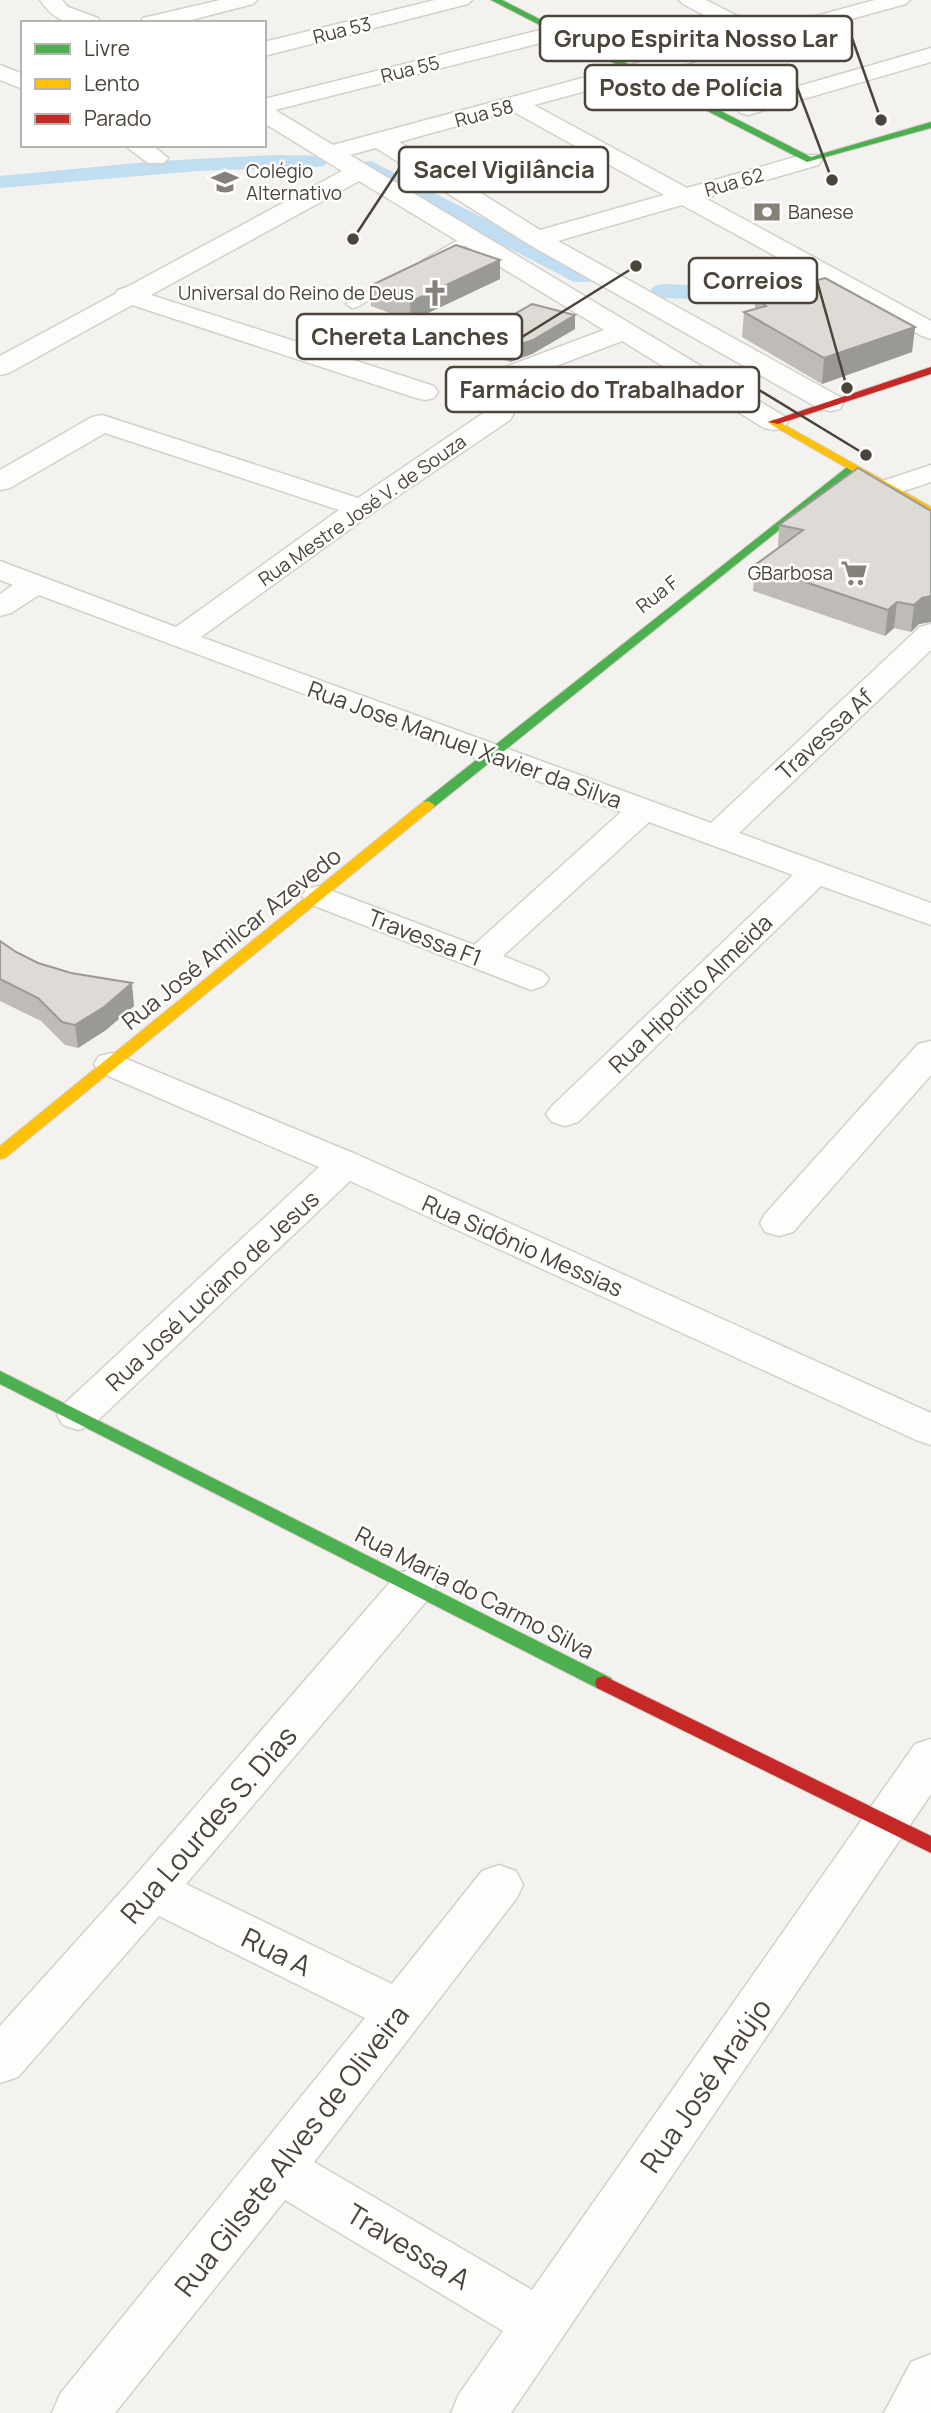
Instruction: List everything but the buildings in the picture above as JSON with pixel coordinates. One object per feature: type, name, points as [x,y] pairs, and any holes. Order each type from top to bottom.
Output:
[{"type":"street","points":[[51,0],[60,12],[85,21]]},
{"type":"street","points":[[159,21],[246,0]]},
{"type":"street","name":"Rua 53","points":[[266,49],[461,0]]},
{"type":"street","points":[[495,0],[556,32],[639,63],[813,150]]},
{"type":"street","points":[[690,0],[762,37]]},
{"type":"street","name":"Rua 58","points":[[331,153],[515,104],[639,63],[664,65],[899,0]]},
{"type":"street","name":"Rua 55","points":[[266,105],[556,32]]},
{"type":"street","points":[[742,105],[931,55]]},
{"type":"street","points":[[664,65],[688,77]]},
{"type":"street","points":[[0,72],[21,81]]},
{"type":"street","points":[[515,104],[931,331]]},
{"type":"street","points":[[742,105],[771,119]]},
{"type":"street","points":[[266,114],[774,422],[931,512]]},
{"type":"street","name":"Rua 62","points":[[537,239],[686,196],[813,150],[839,152],[931,125]]},
{"type":"street","points":[[381,141],[537,239],[830,403]]},
{"type":"street","points":[[138,147],[156,158]]},
{"type":"street","points":[[0,367],[359,170]]},
{"type":"street","points":[[127,295],[425,392]]},
{"type":"street","name":"Rua Mestre José V. de Souza","points":[[180,638],[361,508],[500,414],[502,408],[489,388],[493,381],[624,331]]},
{"type":"street","points":[[774,422],[931,370]]},
{"type":"street","points":[[0,482],[102,423],[361,508]]},
{"type":"street","name":"Rua F","points":[[489,754],[851,467]]},
{"type":"street","points":[[888,488],[931,473]]},
{"type":"street","name":"Rua Jose Manuel Xavier da Silva","points":[[0,570],[489,754],[644,808],[931,915]]},
{"type":"street","points":[[0,607],[36,584]]},
{"type":"street","name":"Travessa Af","points":[[717,835],[931,633]]},
{"type":"street","name":"Rua José Amilcar Azevedo","points":[[0,1154],[262,939],[319,896],[489,754]]},
{"type":"street","points":[[480,958],[644,808]]},
{"type":"street","name":"Rua Hipolito Almeida","points":[[565,1114],[816,872]]},
{"type":"street","name":"Travessa F1","points":[[319,896],[531,979]]},
{"type":"street","points":[[779,1223],[931,1052]]},
{"type":"street","name":"Rua Sidônio Messias","points":[[112,1064],[345,1164],[931,1430]]},
{"type":"street","name":"Rua José Luciano de Jesus","points":[[78,1415],[345,1164]]},
{"type":"street","name":"Rua Maria do Carmo Silva","points":[[0,1377],[931,1845]]},
{"type":"street","name":"Rua Lourdes S. Dias","points":[[0,2060],[152,1890],[414,1585]]},
{"type":"street","name":"Rua José Araújo","points":[[479,2413],[931,1757]]},
{"type":"street","name":"Rua Gilsete Alves de Oliveira","points":[[80,2413],[278,2168],[499,1885]]},
{"type":"street","name":"Rua A","points":[[152,1890],[401,2012]]},
{"type":"street","name":"Travessa A","points":[[278,2168],[540,2324]]},
{"type":"street","points":[[912,2413],[931,2379]]},
{"type":"lane","points":[[352,303],[470,237]]},
{"type":"waterway","points":[[0,182],[197,164],[316,161]]},
{"type":"waterway","points":[[371,167],[582,277]]},
{"type":"waterway","points":[[662,291],[720,293],[799,279]]},
{"type":"traffic: fast","points":[[495,0],[810,160],[931,125]]},
{"type":"traffic: fast","points":[[428,805],[851,467]]},
{"type":"traffic: fast","points":[[0,1377],[604,1683]]},
{"type":"traffic: slow","points":[[774,422],[931,512]]},
{"type":"traffic: slow","points":[[0,1154],[428,805]]},
{"type":"traffic: jam","points":[[774,422],[931,370]]},
{"type":"traffic: jam","points":[[604,1683],[931,1845]]},
{"type":"place","name":"Grupo Espirita Nosso Lar","points":[[881,120]]},
{"type":"place","name":"Posto de Polícia","points":[[832,180]]},
{"type":"place","name":"Colégio Alternativo","points":[[225,182]]},
{"type":"place","name":"Banese","points":[[767,212]]},
{"type":"place","name":"Sacel Vigilância","points":[[353,239]]},
{"type":"place","name":"Chereta Lanches","points":[[636,266]]},
{"type":"place","name":"Universal do Reino de Deus","points":[[435,293]]},
{"type":"place","name":"Correios","points":[[847,388]]},
{"type":"place","name":"Farmácio do Trabalhador","points":[[866,455]]},
{"type":"place","name":"GBarbosa","points":[[854,573]]}]
